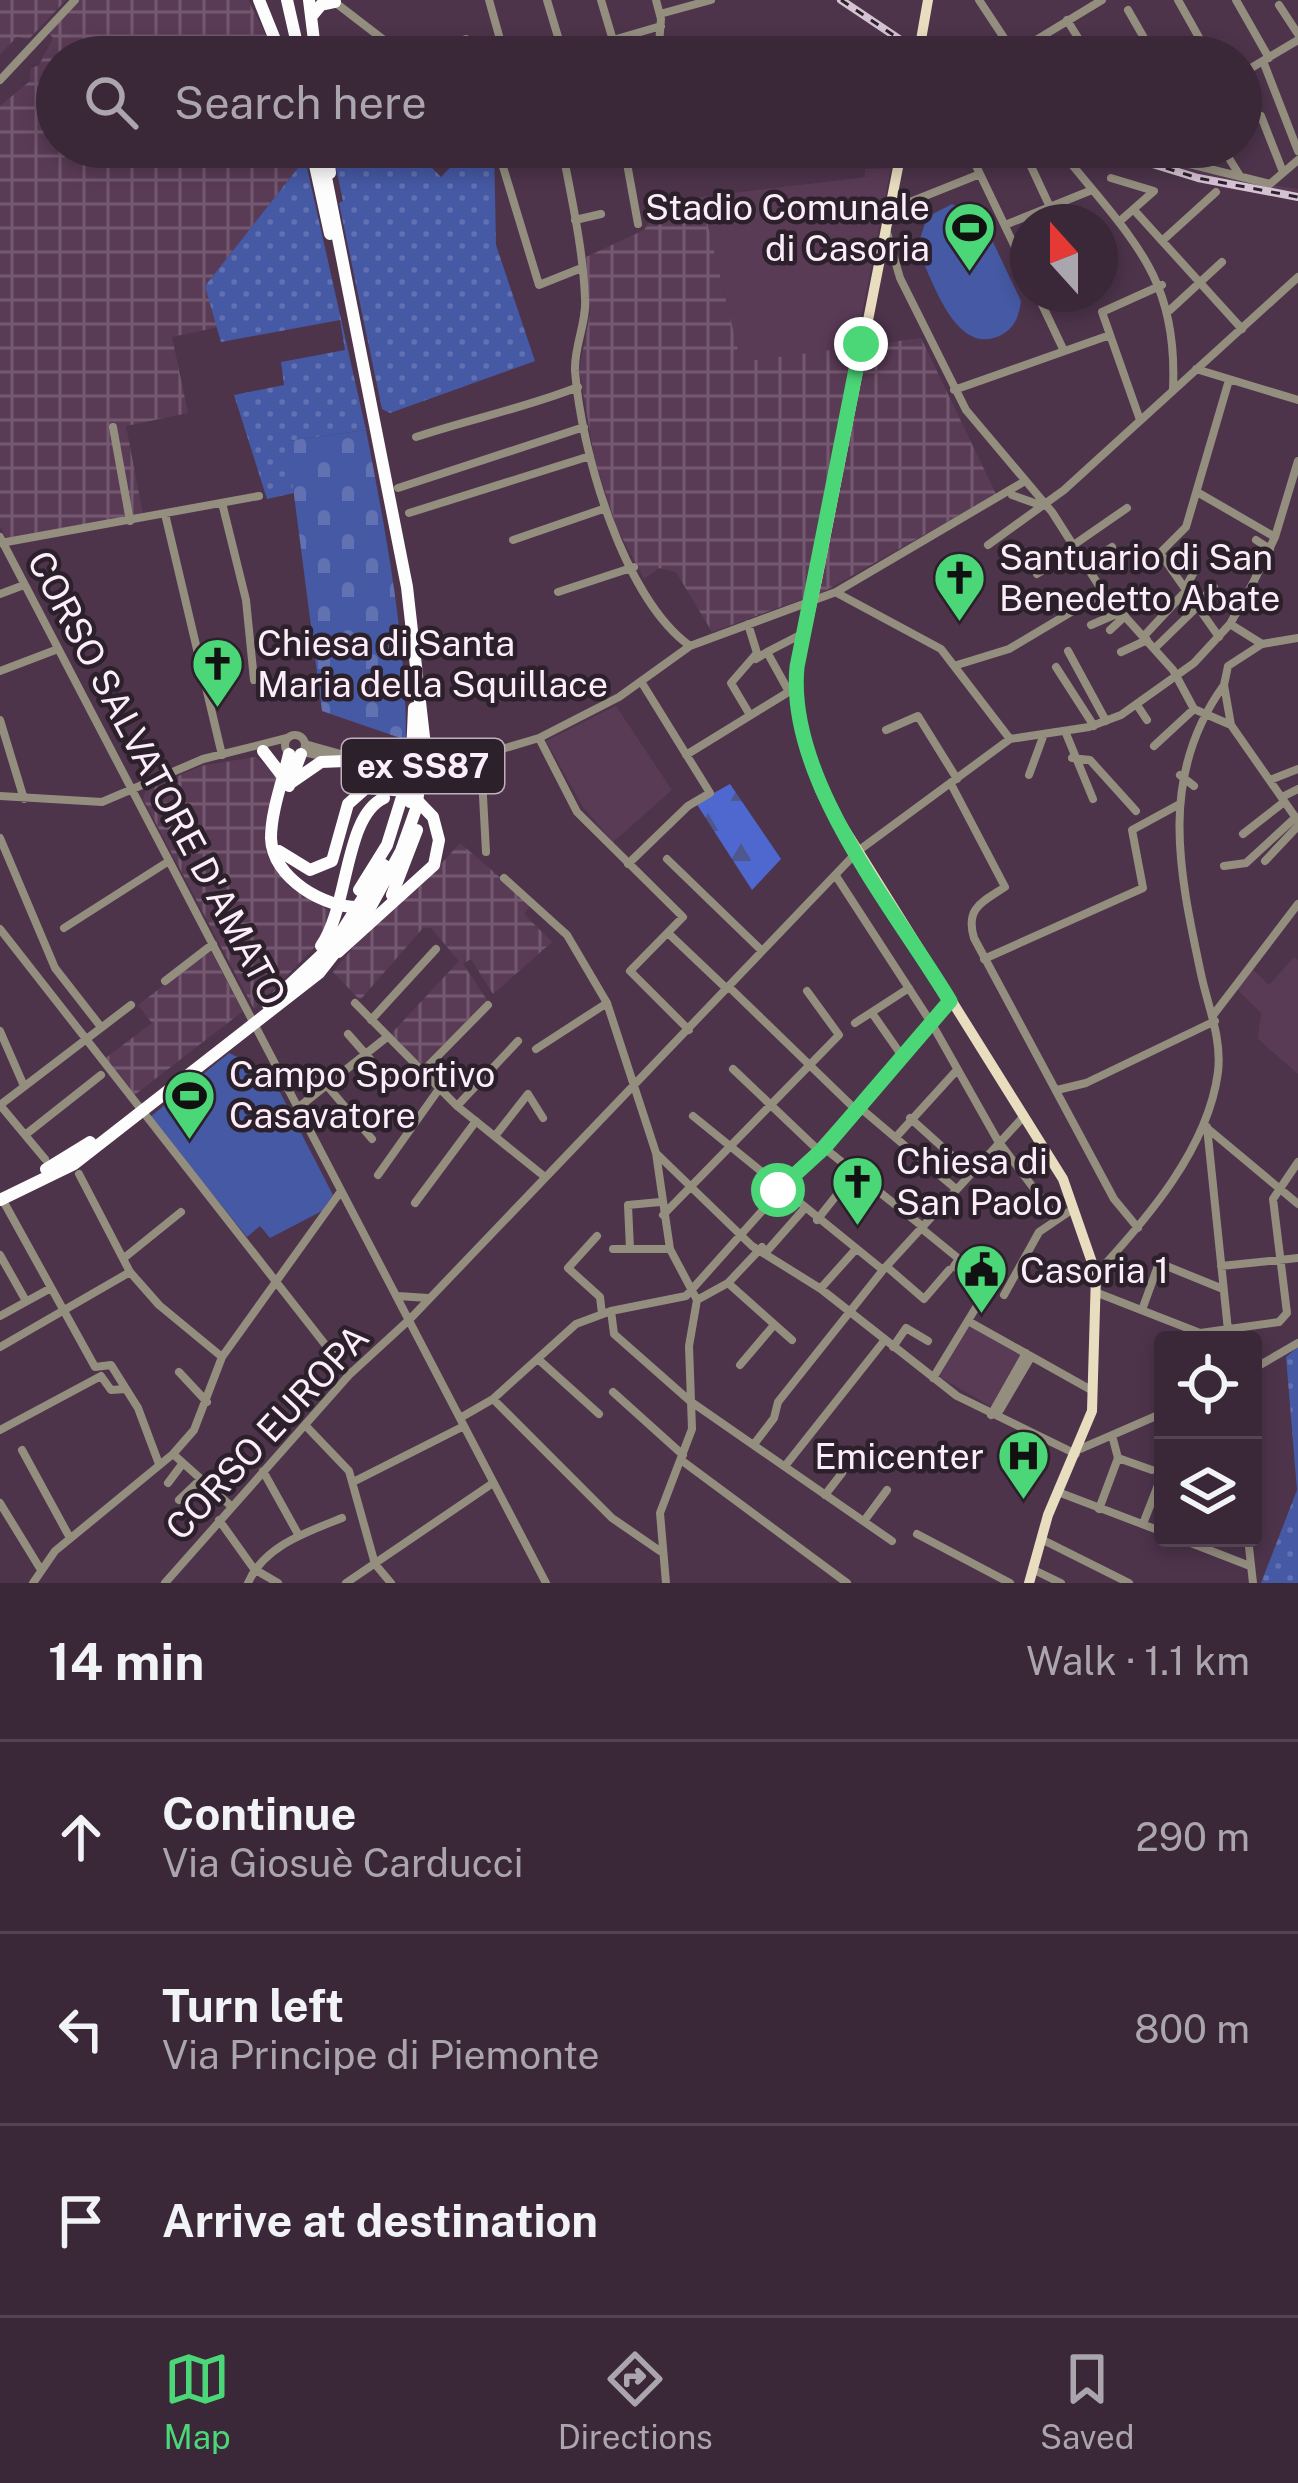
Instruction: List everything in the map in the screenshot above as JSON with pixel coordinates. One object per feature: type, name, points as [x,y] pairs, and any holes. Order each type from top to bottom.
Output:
[{"type":"highway","points":[[259,0],[274,36]]},
{"type":"highway","points":[[284,0],[292,36]]},
{"type":"highway","points":[[309,0],[313,36]]},
{"type":"highway","points":[[311,16],[321,4],[333,1]]},
{"type":"highway","name":"ex SS87","points":[[2,1198],[121,1121],[299,978],[335,941],[394,849],[409,807],[416,717],[400,589],[320,168]]},
{"type":"highway","name":"ex SS87","points":[[2,1198],[74,1164],[284,1004],[333,956],[370,908],[401,851],[421,789],[424,746],[407,587],[322,168]]},
{"type":"highway","points":[[392,895],[423,806],[424,746]]},
{"type":"highway","points":[[297,751],[271,840],[285,870],[313,894],[347,908],[392,895],[423,869],[432,822]]},
{"type":"highway","points":[[263,752],[287,780]]},
{"type":"highway","points":[[287,780],[276,836],[279,851],[288,867],[319,893],[338,898],[359,890],[386,845],[413,760]]},
{"type":"highway","points":[[287,780],[321,762],[345,761]]},
{"type":"highway","points":[[279,851],[298,867],[310,870],[332,861],[348,804],[366,788],[408,791],[432,822],[438,851],[425,878],[333,956]]},
{"type":"highway","points":[[299,978],[338,915],[363,815],[384,798],[405,798],[432,822]]},
{"type":"main road","points":[[922,36],[928,0]]},
{"type":"main road","points":[[896,168],[817,580],[791,689],[812,770],[1076,1208],[1096,1274],[1095,1392],[1078,1452],[1058,1492],[1028,1583]]},
{"type":"street","points":[[41,36],[75,0]]},
{"type":"street","points":[[489,0],[499,36]]},
{"type":"street","points":[[547,0],[558,36]]},
{"type":"street","points":[[601,0],[612,36]]},
{"type":"street","points":[[656,0],[660,36]]},
{"type":"street","points":[[659,14],[711,0]]},
{"type":"street","points":[[1043,36],[1102,0]]},
{"type":"street","points":[[1178,0],[1198,36]]},
{"type":"street","points":[[1236,0],[1254,36]]},
{"type":"street","points":[[333,1],[379,36]]},
{"type":"street","points":[[984,2],[1002,36]]},
{"type":"street","points":[[1262,61],[1298,37],[1280,5]]},
{"type":"street","points":[[1128,10],[1143,36]]},
{"type":"street","points":[[1067,20],[1077,36]]},
{"type":"street","points":[[627,36],[661,26]]},
{"type":"street","points":[[0,80],[36,42]]},
{"type":"street","points":[[1202,168],[1270,184],[1298,156],[1262,51]]},
{"type":"street","points":[[1262,119],[1283,172]]},
{"type":"street","points":[[503,168],[539,285],[579,269]]},
{"type":"street","points":[[562,168],[581,241],[579,269],[586,302],[576,347],[578,387],[603,509],[660,618],[690,646]]},
{"type":"street","points":[[627,168],[638,224]]},
{"type":"street","points":[[977,168],[1010,236]]},
{"type":"street","points":[[1031,168],[1048,204]]},
{"type":"street","points":[[1075,168],[1120,221],[1162,285],[1175,344],[1173,389]]},
{"type":"street","points":[[1235,168],[1241,178]]},
{"type":"street","points":[[890,210],[980,174]]},
{"type":"street","points":[[1112,178],[1154,191],[1120,221]]},
{"type":"street","points":[[1057,204],[1092,190]]},
{"type":"street","points":[[1162,241],[1216,192]]},
{"type":"street","points":[[1134,210],[1242,329]]},
{"type":"street","points":[[575,220],[601,214]]},
{"type":"street","points":[[1005,225],[1010,223]]},
{"type":"street","points":[[886,230],[954,390],[1025,490],[1076,546],[1103,593],[1149,641],[1198,712],[1231,725]]},
{"type":"street","points":[[880,258],[896,260]]},
{"type":"street","points":[[1169,311],[1222,262]]},
{"type":"street","points":[[988,545],[1044,506],[1298,277]]},
{"type":"street","points":[[1140,420],[1103,308],[1162,285]]},
{"type":"street","points":[[1046,312],[1064,351]]},
{"type":"street","points":[[954,390],[1110,335]]},
{"type":"street","points":[[1196,369],[1298,400]]},
{"type":"street","points":[[1220,637],[1160,553],[1183,534],[1229,380]]},
{"type":"street","points":[[416,437],[484,415],[522,410],[578,387]]},
{"type":"street","points":[[113,427],[130,521]]},
{"type":"street","points":[[398,488],[584,427]]},
{"type":"street","points":[[409,513],[590,456]]},
{"type":"street","points":[[836,592],[925,640],[956,665],[966,688],[1010,739],[1094,726],[1137,705],[1220,637],[1270,549],[1298,461]]},
{"type":"street","points":[[287,738],[297,751],[395,774],[482,759],[538,738],[642,682],[690,646],[836,592],[1006,496],[1025,490]]},
{"type":"street","points":[[1196,492],[1275,537]]},
{"type":"street","points":[[1,541],[259,496]]},
{"type":"street","points":[[222,503],[246,600],[254,680]]},
{"type":"street","points":[[1037,574],[1127,508]]},
{"type":"street","points":[[514,540],[603,509]]},
{"type":"street","points":[[165,514],[222,754]]},
{"type":"street","points":[[1256,540],[1270,549]]},
{"type":"street","name":"CORSO SALVATORE D'AMATO","points":[[1,541],[546,1583]]},
{"type":"street","points":[[1085,565],[1112,547]]},
{"type":"street","points":[[557,592],[634,567]]},
{"type":"street","points":[[1149,641],[1194,572]]},
{"type":"street","points":[[0,594],[24,585]]},
{"type":"street","points":[[1121,652],[1149,641],[1195,608],[1214,587]]},
{"type":"street","points":[[956,665],[1009,649],[1103,593]]},
{"type":"street","points":[[1091,625],[1123,614]]},
{"type":"street","points":[[1110,630],[1123,614]]},
{"type":"street","points":[[748,624],[757,646],[754,659]]},
{"type":"street","points":[[1230,624],[1262,644]]},
{"type":"street","points":[[750,715],[731,679],[754,659],[806,629]]},
{"type":"street","points":[[1297,821],[1231,725],[1224,685],[1228,666],[1262,644],[1298,638]]},
{"type":"street","points":[[0,671],[58,649]]},
{"type":"street","points":[[1068,651],[1106,721]]},
{"type":"street","points":[[686,755],[791,689],[767,652]]},
{"type":"street","points":[[1056,667],[1094,726]]},
{"type":"street","points":[[628,864],[688,806],[710,793],[642,682]]},
{"type":"street","points":[[1154,746],[1224,685]]},
{"type":"street","points":[[1137,705],[1148,720]]},
{"type":"street","points":[[1096,1274],[1138,1228],[1180,1168],[1204,1125],[1217,1073],[1214,1017],[1197,953],[1178,805],[1180,775],[1198,712]]},
{"type":"street","points":[[886,730],[918,716],[954,782],[1006,886],[970,915],[984,959],[1114,1199],[1138,1228]]},
{"type":"street","points":[[0,720],[24,799]]},
{"type":"street","points":[[1065,731],[1072,758],[1093,799]]},
{"type":"street","points":[[1029,775],[1044,734]]},
{"type":"street","points":[[0,796],[88,805],[119,798],[222,754],[296,735],[297,751]]},
{"type":"street","points":[[538,738],[577,812],[683,917],[630,971],[689,1030]]},
{"type":"street","name":"CORSO EUROPA","points":[[165,1583],[349,1375],[410,1319],[858,851],[1010,739]]},
{"type":"street","points":[[243,750],[297,751],[387,767],[438,770]]},
{"type":"street","points":[[1072,758],[1090,760],[1136,812]]},
{"type":"street","points":[[482,759],[486,852]]},
{"type":"street","points":[[1270,780],[1298,769]]},
{"type":"street","points":[[1180,775],[1194,786]]},
{"type":"street","points":[[1243,834],[1298,789]]},
{"type":"street","points":[[984,959],[1142,888],[1132,830],[1178,805]]},
{"type":"street","points":[[1265,861],[1297,821]]},
{"type":"street","points":[[1224,866],[1246,863],[1297,821]]},
{"type":"street","points":[[0,838],[55,968],[101,1027]]},
{"type":"street","points":[[667,859],[762,951]]},
{"type":"street","points":[[64,928],[169,861]]},
{"type":"street","points":[[836,876],[932,1024],[998,1141],[1057,1219]]},
{"type":"street","points":[[504,878],[574,945],[607,1004],[656,1153],[670,1249],[697,1300],[689,1346],[692,1429],[660,1513],[666,1583]]},
{"type":"street","points":[[1056,1089],[1086,1084],[1214,1017],[1298,904]]},
{"type":"street","points":[[0,929],[144,1120],[349,1375]]},
{"type":"street","points":[[668,933],[857,1107],[956,1189]]},
{"type":"street","points":[[165,981],[213,944]]},
{"type":"street","points":[[371,1020],[436,949]]},
{"type":"street","points":[[855,1023],[909,988]]},
{"type":"street","points":[[662,1216],[839,1036],[807,991]]},
{"type":"street","points":[[353,1482],[462,1422],[575,1324],[606,1312],[686,1296],[950,1001]]},
{"type":"street","points":[[355,1003],[457,1106],[545,1177]]},
{"type":"street","points":[[536,1049],[607,1004]]},
{"type":"street","points":[[44,1159],[4,1116],[0,1105],[131,1005]]},
{"type":"street","points":[[422,1072],[488,1006]]},
{"type":"street","points":[[872,1013],[902,1056]]},
{"type":"street","points":[[0,1031],[24,1086]]},
{"type":"street","points":[[348,1034],[391,1083]]},
{"type":"street","points":[[298,1107],[387,1037]]},
{"type":"street","points":[[457,1106],[518,1041]]},
{"type":"street","points":[[313,1069],[371,1138]]},
{"type":"street","points":[[733,1069],[820,1149],[959,1259],[954,1266],[986,1291],[933,1378]]},
{"type":"street","points":[[896,1137],[957,1070]]},
{"type":"street","points":[[25,1135],[101,1076]]},
{"type":"street","points":[[379,1175],[439,1089]]},
{"type":"street","points":[[495,1136],[528,1094],[543,1118]]},
{"type":"street","points":[[693,1116],[778,1190],[924,1299],[949,1270]]},
{"type":"street","points":[[755,1443],[774,1418],[778,1402],[847,1312],[1024,1116]]},
{"type":"street","points":[[910,1118],[970,1172]]},
{"type":"street","points":[[415,1203],[476,1121]]},
{"type":"street","points":[[1204,1125],[1298,1204]]},
{"type":"street","points":[[1204,1125],[1228,1331]]},
{"type":"street","points":[[656,1153],[739,1233],[821,1289],[957,1396],[993,1416],[1078,1452],[1154,1418]]},
{"type":"street","points":[[1095,1292],[1201,1333],[1280,1322],[1287,1312],[1274,1199],[1298,1162]]},
{"type":"street","points":[[817,1220],[854,1173]]},
{"type":"street","points":[[79,1174],[130,1272],[159,1305],[222,1357]]},
{"type":"street","points":[[33,1583],[70,1538],[173,1454],[194,1430],[222,1357],[341,1191]]},
{"type":"street","points":[[2,1198],[98,1372],[111,1390],[126,1389]]},
{"type":"street","points":[[630,1249],[628,1205],[660,1202]]},
{"type":"street","points":[[1004,1294],[1039,1232],[1076,1208]]},
{"type":"street","points":[[697,1300],[728,1283],[803,1209]]},
{"type":"street","points":[[124,1258],[181,1212]]},
{"type":"street","points":[[597,1236],[568,1268],[600,1297],[614,1334],[690,1401],[892,1541]]},
{"type":"street","points":[[613,1249],[670,1249]]},
{"type":"street","points":[[821,1289],[856,1249]]},
{"type":"street","points":[[0,1256],[26,1301]]},
{"type":"street","points":[[1221,1266],[1298,1258]]},
{"type":"street","points":[[1142,1310],[1159,1263],[1224,1289]]},
{"type":"street","points":[[0,1347],[130,1272]]},
{"type":"street","points":[[728,1283],[792,1340]]},
{"type":"street","points":[[0,1316],[51,1288]]},
{"type":"street","name":"CORSO EUROPA","points":[[398,1296],[409,1301],[430,1298]]},
{"type":"street","points":[[968,1321],[1095,1392]]},
{"type":"street","points":[[740,1365],[774,1325]]},
{"type":"street","points":[[893,1347],[906,1328],[928,1341]]},
{"type":"street","points":[[785,1466],[884,1341]]},
{"type":"street","points":[[1262,1364],[1298,1343]]},
{"type":"street","points":[[993,1416],[1029,1355]]},
{"type":"street","points":[[538,1359],[599,1414]]},
{"type":"street","points":[[0,1430],[110,1365],[126,1389],[159,1464]]},
{"type":"street","points":[[179,1372],[207,1402]]},
{"type":"street","points":[[613,1392],[682,1458],[847,1583]]},
{"type":"street","points":[[493,1399],[613,1518],[661,1551]]},
{"type":"street","points":[[305,1425],[342,1460],[353,1482],[374,1564],[391,1583]]},
{"type":"street","points":[[1099,1509],[1118,1458],[1113,1438]]},
{"type":"street","points":[[22,1450],[70,1538]]},
{"type":"street","points":[[173,1454],[231,1506]]},
{"type":"street","points":[[1118,1458],[1154,1471]]},
{"type":"street","points":[[168,1484],[183,1462]]},
{"type":"street","points":[[262,1472],[298,1534]]},
{"type":"street","points":[[825,1495],[842,1473]]},
{"type":"street","points":[[178,1500],[200,1480]]},
{"type":"street","points":[[346,1583],[493,1483]]},
{"type":"street","points":[[864,1521],[887,1490]]},
{"type":"street","points":[[1143,1524],[1154,1491]]},
{"type":"street","points":[[1058,1492],[1154,1528]]},
{"type":"street","points":[[0,1503],[41,1570]]},
{"type":"street","points":[[248,1583],[254,1569],[298,1534],[342,1518]]},
{"type":"street","points":[[219,1520],[254,1569],[278,1583]]},
{"type":"street","points":[[916,1534],[1010,1583]]},
{"type":"street","points":[[1041,1539],[1130,1583]]},
{"type":"street","points":[[1202,1547],[1250,1565]]},
{"type":"street","points":[[1249,1547],[1253,1583]]},
{"type":"street","points":[[1032,1569],[1060,1583]]},
{"type":"shaded area","points":[[0,0],[66,0],[29,39],[17,37],[0,54]]},
{"type":"shaded area","points":[[80,0],[248,0],[266,36],[51,36],[49,33]]},
{"type":"shaded area","points":[[36,66],[36,168],[298,168],[205,286],[219,327],[172,337],[188,413],[126,426],[143,514],[7,539],[0,526],[0,106],[30,81],[30,69]]},
{"type":"shaded area","points":[[891,168],[856,343],[851,349],[741,362],[701,197],[865,177],[865,169]]},
{"type":"shaded area","points":[[1157,168],[1194,168],[1298,189],[1298,199],[1222,188]]},
{"type":"shaded area","points":[[701,197],[741,362],[921,338],[996,494],[825,591],[712,632],[676,572],[659,568],[644,579],[617,528],[595,461],[579,370],[590,314],[586,257],[644,230],[662,202]]},
{"type":"shaded area","points":[[616,706],[672,790],[613,842],[583,807],[546,741]]},
{"type":"shaded area","points":[[255,757],[278,774],[264,832],[267,856],[289,887],[333,913],[315,947],[254,1009],[143,799],[146,790],[201,766]]},
{"type":"shaded area","points":[[460,843],[531,904],[524,914],[552,942],[493,994],[471,959],[463,964],[487,1000],[423,1065],[391,1034],[459,961],[431,928],[423,928],[360,1000],[333,972],[368,929],[425,882]]},
{"type":"shaded area","points":[[210,950],[243,1011],[132,1097],[103,1060],[152,1023],[138,1005]]},
{"type":"shaded area","points":[[1294,957],[1298,960],[1298,1074],[1258,1039],[1261,1013],[1235,987],[1251,968],[1269,985]]},
{"type":"shaded area","points":[[968,1325],[1022,1356],[992,1407],[938,1376]]},
{"type":"green space","points":[[298,168],[307,168],[366,430],[288,441],[294,493],[267,499],[234,395],[284,385],[281,362],[345,350],[340,320],[221,342],[205,286]]},
{"type":"green space","points":[[336,168],[432,168],[441,177],[450,168],[494,168],[496,245],[535,361],[390,413],[382,409],[339,203],[343,201]]},
{"type":"green space","name":"Stadio Comunale di Casoria","points":[[952,204],[982,219],[1010,278],[1010,312],[1018,312],[1003,334],[986,339],[972,336],[948,312],[917,248],[927,217]]},
{"type":"green space","points":[[366,430],[399,624],[406,740],[322,711],[287,441]]},
{"type":"green space","points":[[730,784],[781,859],[752,890],[696,803]]},
{"type":"green space","name":"Campo Sportivo Casavatore","points":[[229,1053],[249,1062],[255,1072],[267,1067],[333,1195],[322,1211],[270,1238],[260,1226],[247,1237],[150,1117]]},
{"type":"green space","points":[[1298,1347],[1298,1583],[1261,1583],[1297,1490],[1286,1357]]},
{"type":"railway","points":[[841,0],[895,36]]},
{"type":"railway","points":[[1165,168],[1298,197]]},
{"type":"place","name":"Stadio Comunale di Casoria","points":[[969,274]]},
{"type":"place","name":"Santuario di San Benedetto Abate","points":[[960,624]]},
{"type":"place","name":"Chiesa di Santa Maria della Squillace","points":[[218,710]]},
{"type":"place","name":"Campo Sportivo Casavatore","points":[[190,1141]]},
{"type":"place","name":"Chiesa di San Paolo","points":[[857,1228]]},
{"type":"place","name":"Casoria 1","points":[[981,1316]]},
{"type":"place","name":"Emicenter","points":[[1023,1502]]},
{"type":"route","points":[[778,1190],[824,1148],[950,1001],[820,790],[796,714],[797,667],[861,344]]}]
